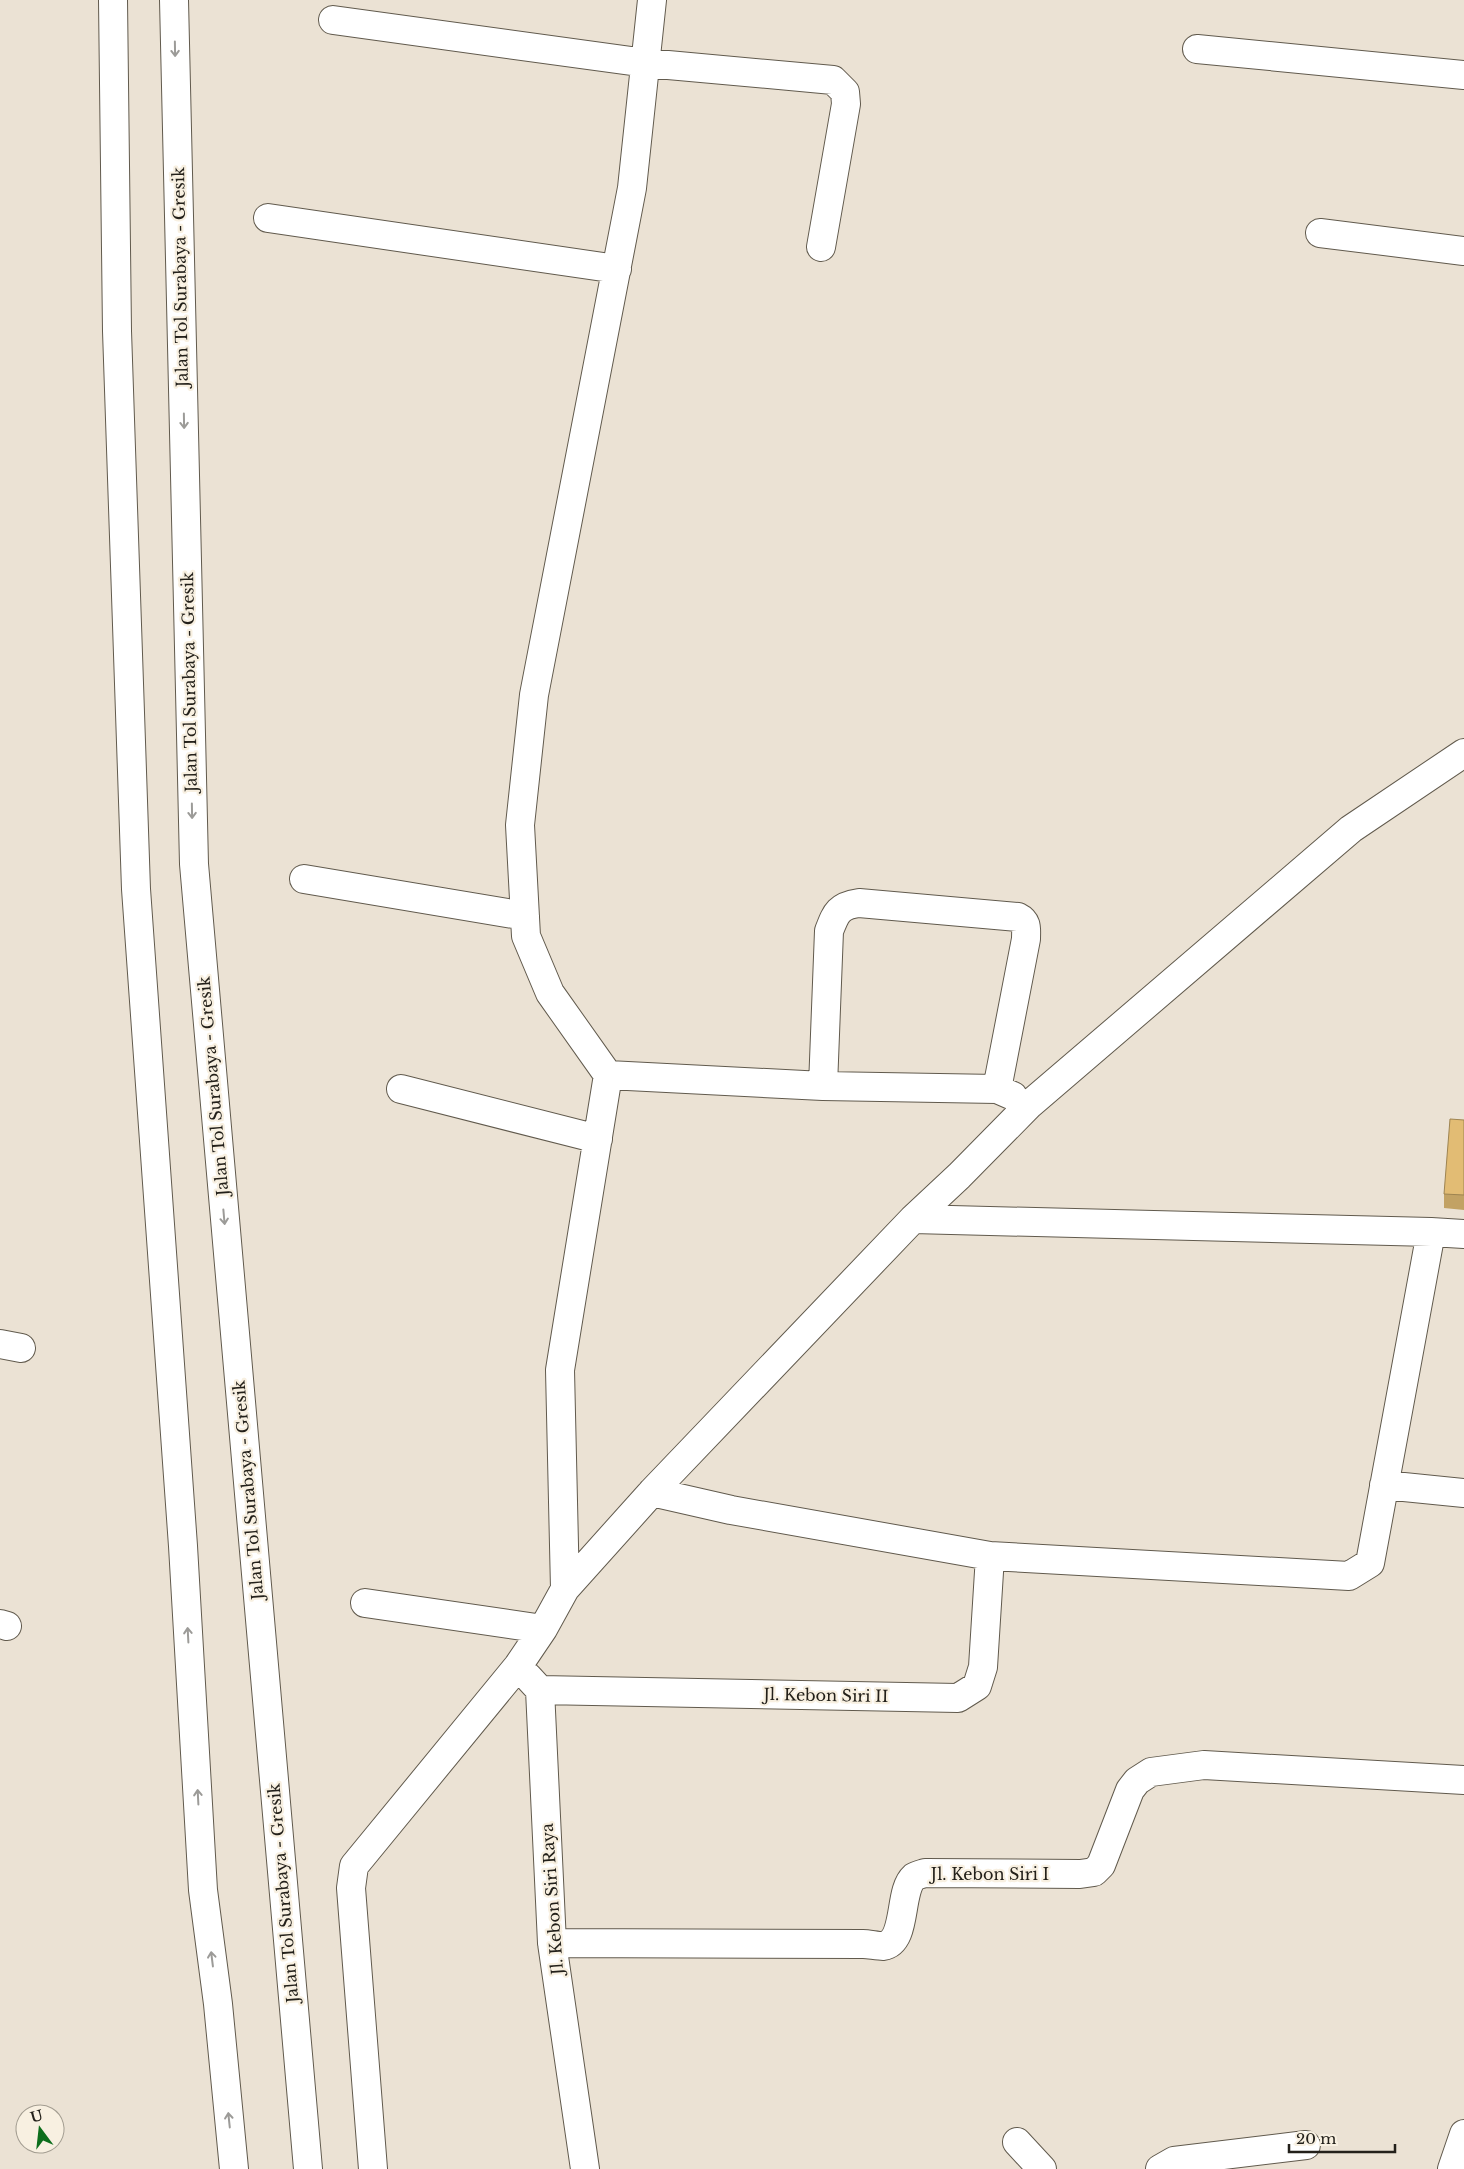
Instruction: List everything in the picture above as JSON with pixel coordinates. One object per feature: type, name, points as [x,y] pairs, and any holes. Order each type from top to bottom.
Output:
[{"type":"main road","points":[[112,0],[117,331],[136,889],[183,1546],[203,1890],[218,2004],[234,2169]]},
{"type":"main road","name":"Jalan Tol Surabaya - Gresik","points":[[174,0],[194,864],[308,2169]]},
{"type":"main road","points":[[565,1589],[560,1370],[608,1075],[550,993],[526,936],[520,825],[534,695],[632,188],[652,0]]},
{"type":"main road","points":[[333,20],[646,63],[833,80],[845,92],[846,104],[821,247]]},
{"type":"main road","points":[[1196,49],[1464,75]]},
{"type":"main road","points":[[268,218],[617,268]]},
{"type":"main road","points":[[1320,233],[1464,251]]},
{"type":"main road","points":[[373,2169],[351,1888],[354,1866],[518,1666],[543,1628],[565,1589],[652,1492],[913,1219],[959,1176],[1030,1104],[1351,829],[1464,753]]},
{"type":"main road","points":[[304,879],[525,916]]},
{"type":"main road","points":[[823,1086],[829,931],[835,915],[844,905],[859,903],[1018,917],[1026,924],[1026,939],[997,1089]]},
{"type":"main road","points":[[608,1075],[823,1086],[997,1089],[1030,1104]]},
{"type":"main road","points":[[401,1089],[598,1139]]},
{"type":"main road","points":[[913,1219],[1464,1234]]},
{"type":"main road","points":[[652,1492],[731,1510],[990,1556],[1349,1576],[1370,1563],[1431,1232]]},
{"type":"main road","points":[[1384,1485],[1464,1493]]},
{"type":"main road","name":"Jl. Kebon Siri II","points":[[540,1690],[958,1698],[977,1686],[983,1666],[990,1556]]},
{"type":"main road","points":[[365,1603],[543,1628]]},
{"type":"main road","points":[[518,1666],[540,1690]]},
{"type":"main road","name":"Jl. Kebon Siri Raya","points":[[540,1690],[552,1943],[585,2169]]},
{"type":"main road","name":"Jl. Kebon Siri I","points":[[552,1943],[854,1944],[884,1946],[893,1941],[898,1930],[908,1885],[915,1876],[925,1874],[1080,1874],[1094,1872],[1100,1865],[1130,1790],[1137,1781],[1151,1772],[1204,1765],[1464,1780]]},
{"type":"main road","points":[[1452,2169],[1464,2134]]},
{"type":"main road","points":[[1017,2142],[1042,2169]]},
{"type":"main road","points":[[1160,2169],[1174,2162],[1306,2145]]},
{"type":"building","points":[[1450,1119],[1464,1120],[1464,1195],[1444,1194]]}]
